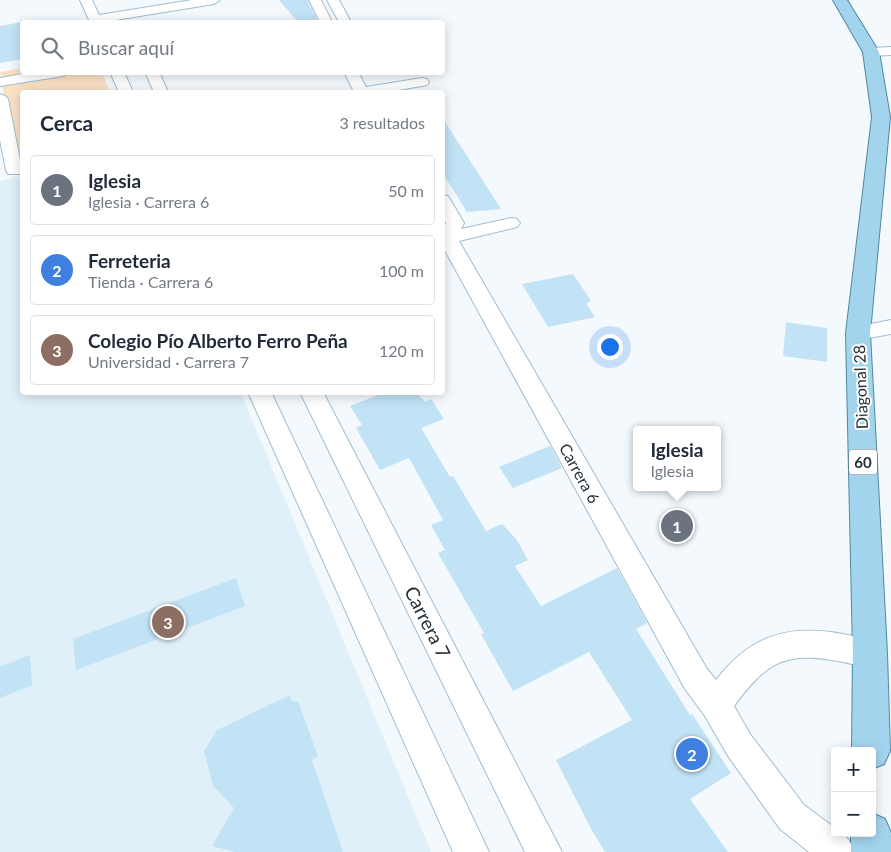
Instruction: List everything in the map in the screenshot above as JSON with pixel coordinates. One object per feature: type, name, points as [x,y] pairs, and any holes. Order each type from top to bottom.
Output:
[{"type":"main road","name":"60","points":[[840,0],[871,52]]},
{"type":"main road","name":"Diagonal 28","points":[[871,52],[881,117],[858,332],[870,653],[881,686],[878,735]]},
{"type":"main road","points":[[871,837],[871,852]]},
{"type":"street","points":[[86,0],[95,20]]},
{"type":"street","points":[[117,0],[126,19]]},
{"type":"street","points":[[110,20],[126,19],[214,0]]},
{"type":"street","points":[[315,0],[325,20]]},
{"type":"street","points":[[333,0],[344,20]]},
{"type":"street","points":[[871,52],[891,51]]},
{"type":"street","points":[[0,71],[20,67]]},
{"type":"street","points":[[0,82],[35,75]]},
{"type":"street","points":[[40,75],[44,90]]},
{"type":"street","points":[[118,75],[124,90]]},
{"type":"street","points":[[153,75],[160,90]]},
{"type":"street","points":[[353,75],[361,90]]},
{"type":"street","points":[[374,75],[382,90],[422,82]]},
{"type":"street","points":[[6,109],[12,171]]},
{"type":"street","points":[[445,205],[455,223],[445,236]]},
{"type":"street","points":[[445,237],[510,223]]},
{"type":"street","name":"Carrera 6","points":[[445,239],[696,679],[716,705],[740,745],[792,817],[837,852]]},
{"type":"street","points":[[858,332],[891,327]]},
{"type":"street","points":[[260,395],[472,852]]},
{"type":"street","name":"Carrera 7","points":[[313,395],[544,852]]},
{"type":"street","points":[[716,705],[749,664],[773,649],[791,643],[807,643],[870,653]]},
{"type":"shaded area","points":[[20,68],[20,75],[103,75],[109,90],[20,90],[20,161],[15,162],[0,72]]},
{"type":"shaded area","points":[[20,176],[20,395],[242,395],[431,852],[0,852],[0,181]]},
{"type":"building","points":[[279,0],[307,0],[317,20],[296,20]]},
{"type":"building","points":[[20,22],[20,59],[0,63],[0,26]]},
{"type":"building","points":[[445,122],[501,209],[467,212],[445,177]]},
{"type":"building","points":[[573,274],[591,301],[586,303],[595,317],[548,327],[522,284]]},
{"type":"building","points":[[786,322],[827,328],[827,362],[783,356]]},
{"type":"building","points":[[378,395],[419,395],[425,402],[431,399],[444,419],[421,428],[450,477],[453,476],[486,531],[502,524],[517,540],[528,560],[515,566],[541,606],[617,568],[647,623],[636,629],[690,715],[692,714],[731,773],[690,799],[728,852],[605,852],[556,760],[632,720],[589,652],[513,691],[481,634],[484,633],[438,553],[445,550],[431,525],[443,520],[409,458],[380,470],[356,428],[362,425],[350,406]]},
{"type":"building","points":[[550,446],[562,468],[513,488],[499,467]]},
{"type":"building","points":[[236,578],[245,606],[76,670],[73,639]]},
{"type":"building","points":[[30,655],[32,685],[0,698],[0,667]]},
{"type":"building","points":[[290,695],[292,702],[298,701],[318,756],[312,760],[343,852],[235,852],[212,846],[234,808],[213,786],[204,751],[217,730]]},
{"type":"place","name":"Iglesia","points":[[677,526]]},
{"type":"place","name":"Colegio Pío Alberto Ferro Peña","points":[[168,622]]},
{"type":"place","name":"Ferreteria","points":[[692,754]]}]
